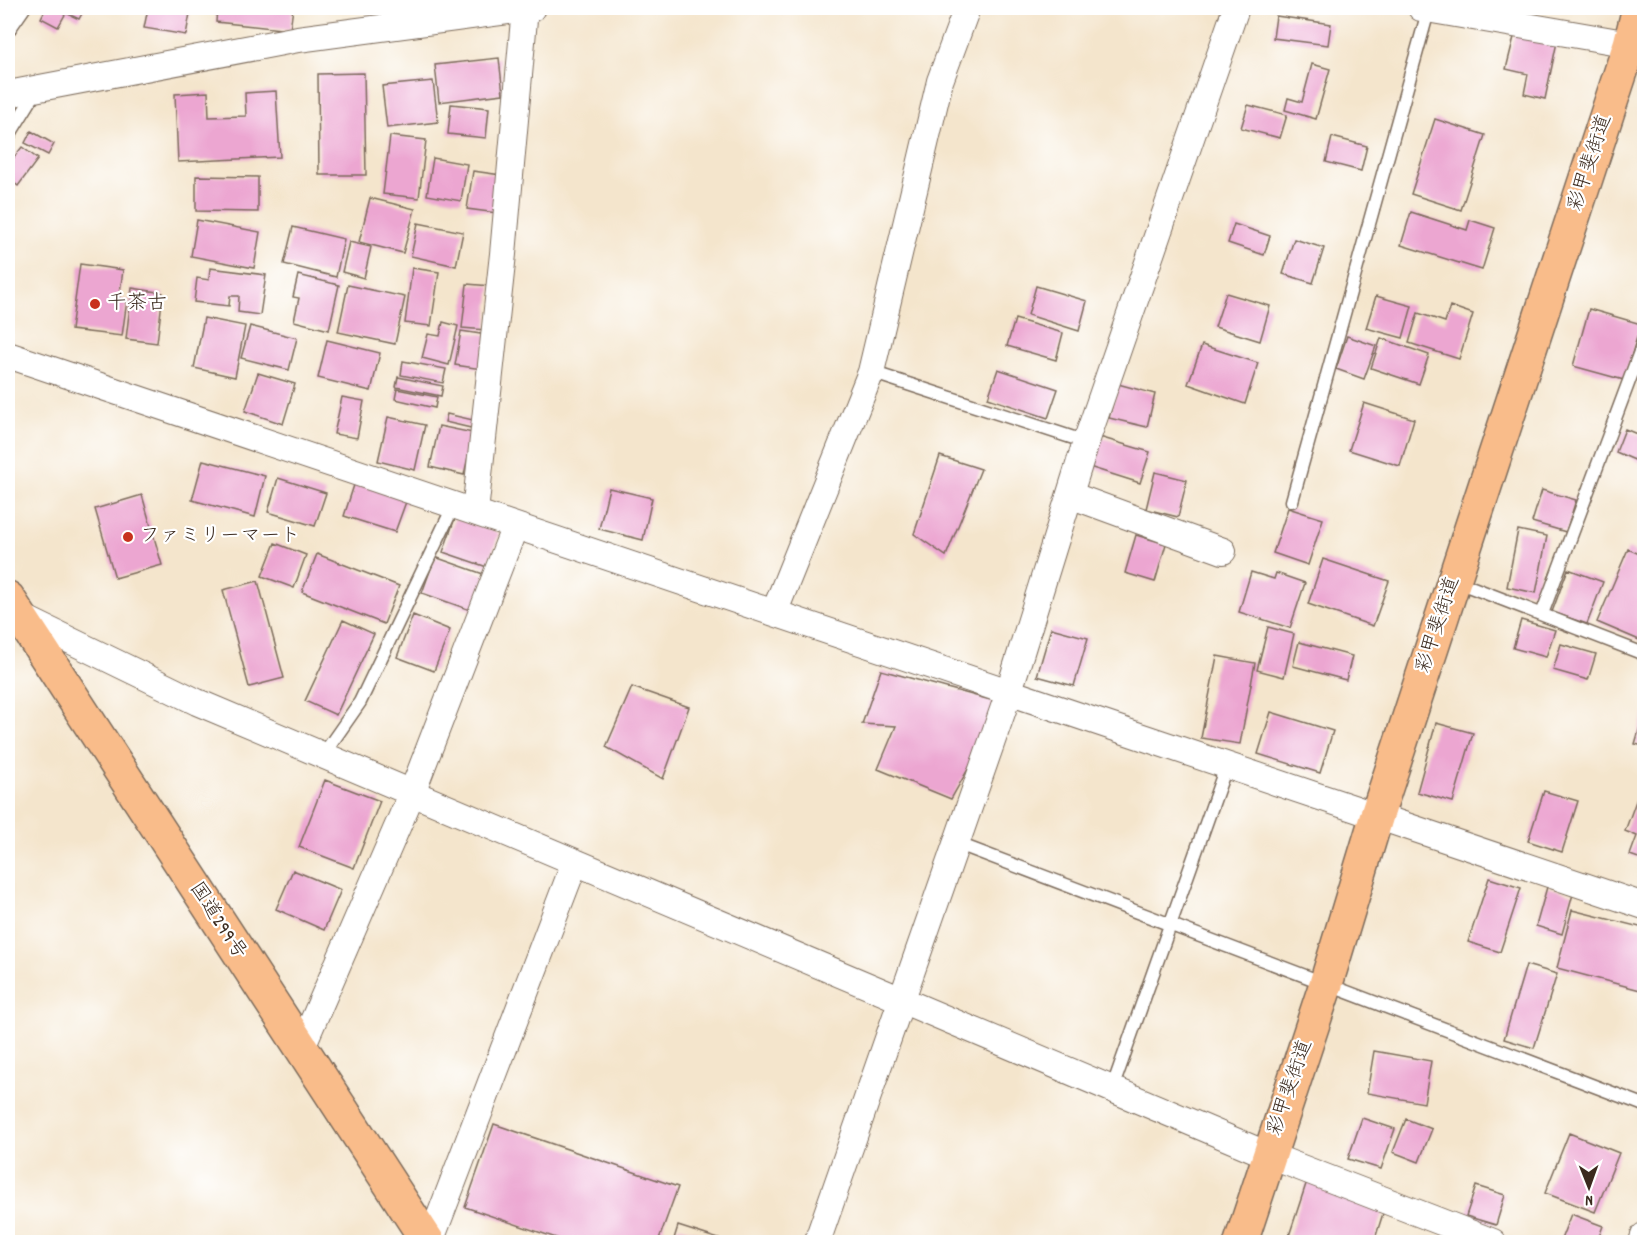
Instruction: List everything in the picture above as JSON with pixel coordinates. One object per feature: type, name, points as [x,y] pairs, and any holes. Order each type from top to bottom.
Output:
[{"type":"highway","name":"彩甲斐街道","points":[[1241,1242],[1326,984],[1377,815],[1630,44],[1639,8]]},
{"type":"highway","name":"国道299号","points":[[13,607],[429,1242]]},
{"type":"street","points":[[8,94],[298,39],[527,8],[503,254],[464,509]]},
{"type":"street","points":[[774,613],[871,372],[940,81],[967,8]]},
{"type":"street","points":[[817,1242],[1009,691],[1086,442],[1236,8]]},
{"type":"street","points":[[1421,8],[1630,44]]},
{"type":"street","points":[[8,355],[1644,906]]},
{"type":"street","points":[[1070,495],[1223,551]]},
{"type":"street","points":[[301,1049],[412,793],[515,526]]},
{"type":"street","points":[[13,607],[197,702],[1268,1155],[1482,1240]]},
{"type":"street","points":[[429,1242],[575,862]]},
{"type":"street","points":[[1642,1242],[1644,1236]]},
{"type":"lane","points":[[8,31],[24,8]]},
{"type":"lane","points":[[1292,501],[1429,8]]},
{"type":"lane","points":[[8,137],[38,89]]},
{"type":"lane","points":[[1542,614],[1644,341]]},
{"type":"lane","points":[[871,372],[1086,442]]},
{"type":"lane","points":[[323,755],[360,702],[464,509]]},
{"type":"lane","points":[[1454,580],[1644,654]]},
{"type":"lane","points":[[1112,1089],[1227,764]]},
{"type":"lane","points":[[956,843],[1644,1105]]},
{"type":"building","points":[[46,8],[85,8],[79,19],[66,13],[58,27],[41,18]]},
{"type":"building","points":[[148,8],[191,8],[186,35],[144,28]]},
{"type":"building","points":[[217,8],[293,8],[290,30],[216,22]]},
{"type":"building","points":[[1276,16],[1331,24],[1328,45],[1273,38]]},
{"type":"building","points":[[1515,33],[1557,42],[1545,99],[1524,94],[1528,74],[1506,69]]},
{"type":"building","points":[[499,58],[503,94],[439,102],[435,65]]},
{"type":"building","points":[[1312,64],[1330,69],[1316,119],[1285,110],[1288,98],[1302,102]]},
{"type":"building","points":[[364,73],[366,175],[319,175],[318,74]]},
{"type":"building","points":[[433,81],[438,122],[387,128],[382,86]]},
{"type":"building","points":[[276,91],[280,157],[178,162],[175,94],[208,92],[209,117],[246,116],[245,93]]},
{"type":"building","points":[[451,104],[489,108],[486,138],[448,134]]},
{"type":"building","points":[[1248,105],[1287,115],[1280,138],[1241,128]]},
{"type":"building","points":[[1435,119],[1485,135],[1461,210],[1411,194]]},
{"type":"building","points":[[31,131],[54,144],[48,155],[25,143]]},
{"type":"building","points":[[390,136],[426,140],[419,198],[383,194]]},
{"type":"building","points":[[1332,137],[1367,146],[1361,171],[1326,162]]},
{"type":"building","points":[[22,147],[38,159],[18,186],[8,178],[8,165]]},
{"type":"building","points":[[433,158],[467,164],[461,201],[427,195]]},
{"type":"building","points":[[473,171],[501,175],[497,213],[467,209]]},
{"type":"building","points":[[196,176],[258,177],[258,212],[196,211]]},
{"type":"building","points":[[370,198],[415,209],[403,253],[359,242]]},
{"type":"building","points":[[1411,212],[1467,230],[1470,220],[1495,228],[1482,270],[1401,245]]},
{"type":"building","points":[[197,220],[260,232],[254,268],[191,256]]},
{"type":"building","points":[[418,223],[463,232],[456,266],[411,256]]},
{"type":"building","points":[[1234,224],[1270,236],[1264,255],[1228,243]]},
{"type":"building","points":[[293,227],[344,239],[336,277],[284,264]]},
{"type":"building","points":[[1294,239],[1324,248],[1313,283],[1283,274]]},
{"type":"building","points":[[349,242],[371,247],[364,278],[342,272]]},
{"type":"building","points":[[80,264],[123,270],[119,300],[127,300],[122,336],[71,330]]},
{"type":"building","points":[[210,268],[266,275],[260,315],[238,312],[239,296],[230,296],[229,306],[194,302],[197,278],[209,280]]},
{"type":"building","points":[[412,268],[439,272],[431,326],[405,323]]},
{"type":"building","points":[[298,275],[339,285],[329,330],[294,321],[299,298],[293,297]]},
{"type":"building","points":[[467,284],[491,286],[486,330],[462,328]]},
{"type":"building","points":[[348,285],[405,297],[395,344],[338,332]]},
{"type":"building","points":[[1036,286],[1087,301],[1079,331],[1028,315]]},
{"type":"building","points":[[132,288],[163,293],[157,343],[126,339]]},
{"type":"building","points":[[1226,293],[1270,306],[1260,341],[1215,327]]},
{"type":"building","points":[[1376,296],[1412,306],[1403,338],[1366,328]]},
{"type":"building","points":[[1450,306],[1473,314],[1459,359],[1409,343],[1418,313],[1445,322]]},
{"type":"building","points":[[1589,309],[1641,324],[1624,380],[1573,366]]},
{"type":"building","points":[[204,318],[245,326],[235,377],[194,368]]},
{"type":"building","points":[[1015,319],[1063,333],[1056,360],[1007,346]]},
{"type":"building","points":[[443,322],[458,326],[449,365],[422,358],[428,334],[440,336]]},
{"type":"building","points":[[250,326],[297,338],[289,370],[241,358]]},
{"type":"building","points":[[461,331],[487,335],[482,369],[455,365]]},
{"type":"building","points":[[1347,336],[1376,346],[1364,379],[1336,369]]},
{"type":"building","points":[[1381,338],[1429,355],[1419,384],[1371,368]]},
{"type":"building","points":[[327,340],[380,353],[371,391],[318,378]]},
{"type":"building","points":[[1202,345],[1258,363],[1245,404],[1188,384]]},
{"type":"building","points":[[403,361],[446,369],[443,383],[401,375]]},
{"type":"building","points":[[998,369],[1058,389],[1048,418],[988,398]]},
{"type":"building","points":[[258,373],[295,384],[283,424],[245,411]]},
{"type":"building","points":[[398,377],[443,386],[441,396],[396,387]]},
{"type":"building","points":[[1118,384],[1155,394],[1147,427],[1109,418]]},
{"type":"building","points":[[397,389],[437,397],[435,408],[395,399]]},
{"type":"building","points":[[342,397],[364,401],[357,438],[334,434]]},
{"type":"building","points":[[1364,403],[1414,419],[1400,466],[1349,450]]},
{"type":"building","points":[[447,414],[473,420],[471,428],[445,422]]},
{"type":"building","points":[[388,417],[425,425],[415,470],[378,461]]},
{"type":"building","points":[[439,426],[473,433],[464,475],[430,467]]},
{"type":"building","points":[[1625,429],[1644,437],[1644,464],[1616,452]]},
{"type":"building","points":[[1096,436],[1150,452],[1140,483],[1086,466]]},
{"type":"building","points":[[940,456],[981,469],[946,556],[914,534]]},
{"type":"building","points":[[203,460],[265,476],[255,517],[192,500]]},
{"type":"building","points":[[1155,472],[1187,480],[1178,517],[1146,509]]},
{"type":"building","points":[[278,478],[326,493],[315,526],[268,512]]},
{"type":"building","points":[[355,482],[407,499],[395,532],[344,516]]},
{"type":"building","points":[[609,488],[652,498],[643,540],[599,529]]},
{"type":"building","points":[[1542,490],[1576,500],[1566,532],[1532,522]]},
{"type":"building","name":"ファミリーマート","points":[[142,495],[162,565],[115,578],[95,509]]},
{"type":"building","points":[[1288,508],[1323,519],[1308,565],[1273,553]]},
{"type":"building","points":[[455,518],[499,533],[487,567],[443,552]]},
{"type":"building","points":[[1518,530],[1547,536],[1536,593],[1507,587]]},
{"type":"building","points":[[1136,535],[1166,544],[1155,582],[1125,573]]},
{"type":"building","points":[[275,543],[306,555],[294,588],[262,576]]},
{"type":"building","points":[[1628,549],[1644,556],[1644,642],[1597,622]]},
{"type":"building","points":[[317,554],[399,586],[384,624],[302,592]]},
{"type":"building","points":[[435,557],[486,575],[473,611],[422,593]]},
{"type":"building","points":[[1323,559],[1389,581],[1373,626],[1308,604]]},
{"type":"building","points":[[1568,569],[1603,582],[1587,624],[1552,612]]},
{"type":"building","points":[[1251,572],[1274,579],[1276,573],[1305,583],[1290,628],[1239,612]]},
{"type":"building","points":[[258,581],[284,678],[249,687],[223,590]]},
{"type":"building","points":[[413,615],[450,630],[434,671],[397,657]]},
{"type":"building","points":[[343,620],[374,634],[336,715],[305,701]]},
{"type":"building","points":[[1521,620],[1555,630],[1546,657],[1513,648]]},
{"type":"building","points":[[1268,627],[1294,634],[1284,677],[1257,670]]},
{"type":"building","points":[[1051,628],[1088,638],[1074,686],[1037,676]]},
{"type":"building","points":[[1299,642],[1352,656],[1346,680],[1293,666]]},
{"type":"building","points":[[1561,644],[1596,654],[1588,680],[1553,670]]},
{"type":"building","points":[[1217,656],[1255,663],[1240,744],[1201,738]]},
{"type":"building","points":[[881,670],[1005,704],[951,799],[878,769],[896,726],[862,724]]},
{"type":"building","points":[[632,687],[689,707],[663,779],[606,747]]},
{"type":"building","points":[[1271,712],[1333,731],[1320,773],[1258,754]]},
{"type":"building","points":[[1644,713],[1644,746],[1635,744]]},
{"type":"building","points":[[1436,723],[1473,733],[1453,802],[1417,792]]},
{"type":"building","points":[[1644,779],[1644,860],[1630,855],[1637,836],[1625,831]]},
{"type":"building","points":[[325,780],[380,801],[354,868],[299,847]]},
{"type":"building","points":[[1544,791],[1578,801],[1562,852],[1528,841]]},
{"type":"building","points":[[293,870],[341,890],[324,930],[276,909]]},
{"type":"building","points":[[1489,878],[1521,888],[1500,952],[1468,942]]},
{"type":"building","points":[[1547,887],[1573,894],[1562,934],[1536,926]]},
{"type":"building","points":[[1572,910],[1644,928],[1644,991],[1557,968]]},
{"type":"building","points":[[1526,965],[1557,974],[1534,1048],[1504,1039]]},
{"type":"building","points":[[1374,1051],[1431,1061],[1424,1103],[1367,1093]]},
{"type":"building","points":[[1362,1118],[1395,1129],[1381,1169],[1348,1159]]},
{"type":"building","points":[[1406,1119],[1432,1129],[1419,1162],[1393,1152]]},
{"type":"building","points":[[494,1124],[678,1187],[658,1242],[568,1242],[465,1207]]},
{"type":"building","points":[[1569,1133],[1619,1153],[1595,1212],[1545,1193]]},
{"type":"building","points":[[1307,1181],[1385,1207],[1374,1242],[1287,1242]]},
{"type":"building","points":[[1476,1186],[1505,1195],[1496,1225],[1466,1216]]},
{"type":"building","points":[[1571,1214],[1603,1226],[1597,1242],[1560,1242]]},
{"type":"building","points":[[678,1226],[728,1242],[673,1242]]},
{"type":"place","name":"千茶古","points":[[95,304]]},
{"type":"place","name":"ファミリーマート","points":[[128,537]]}]
